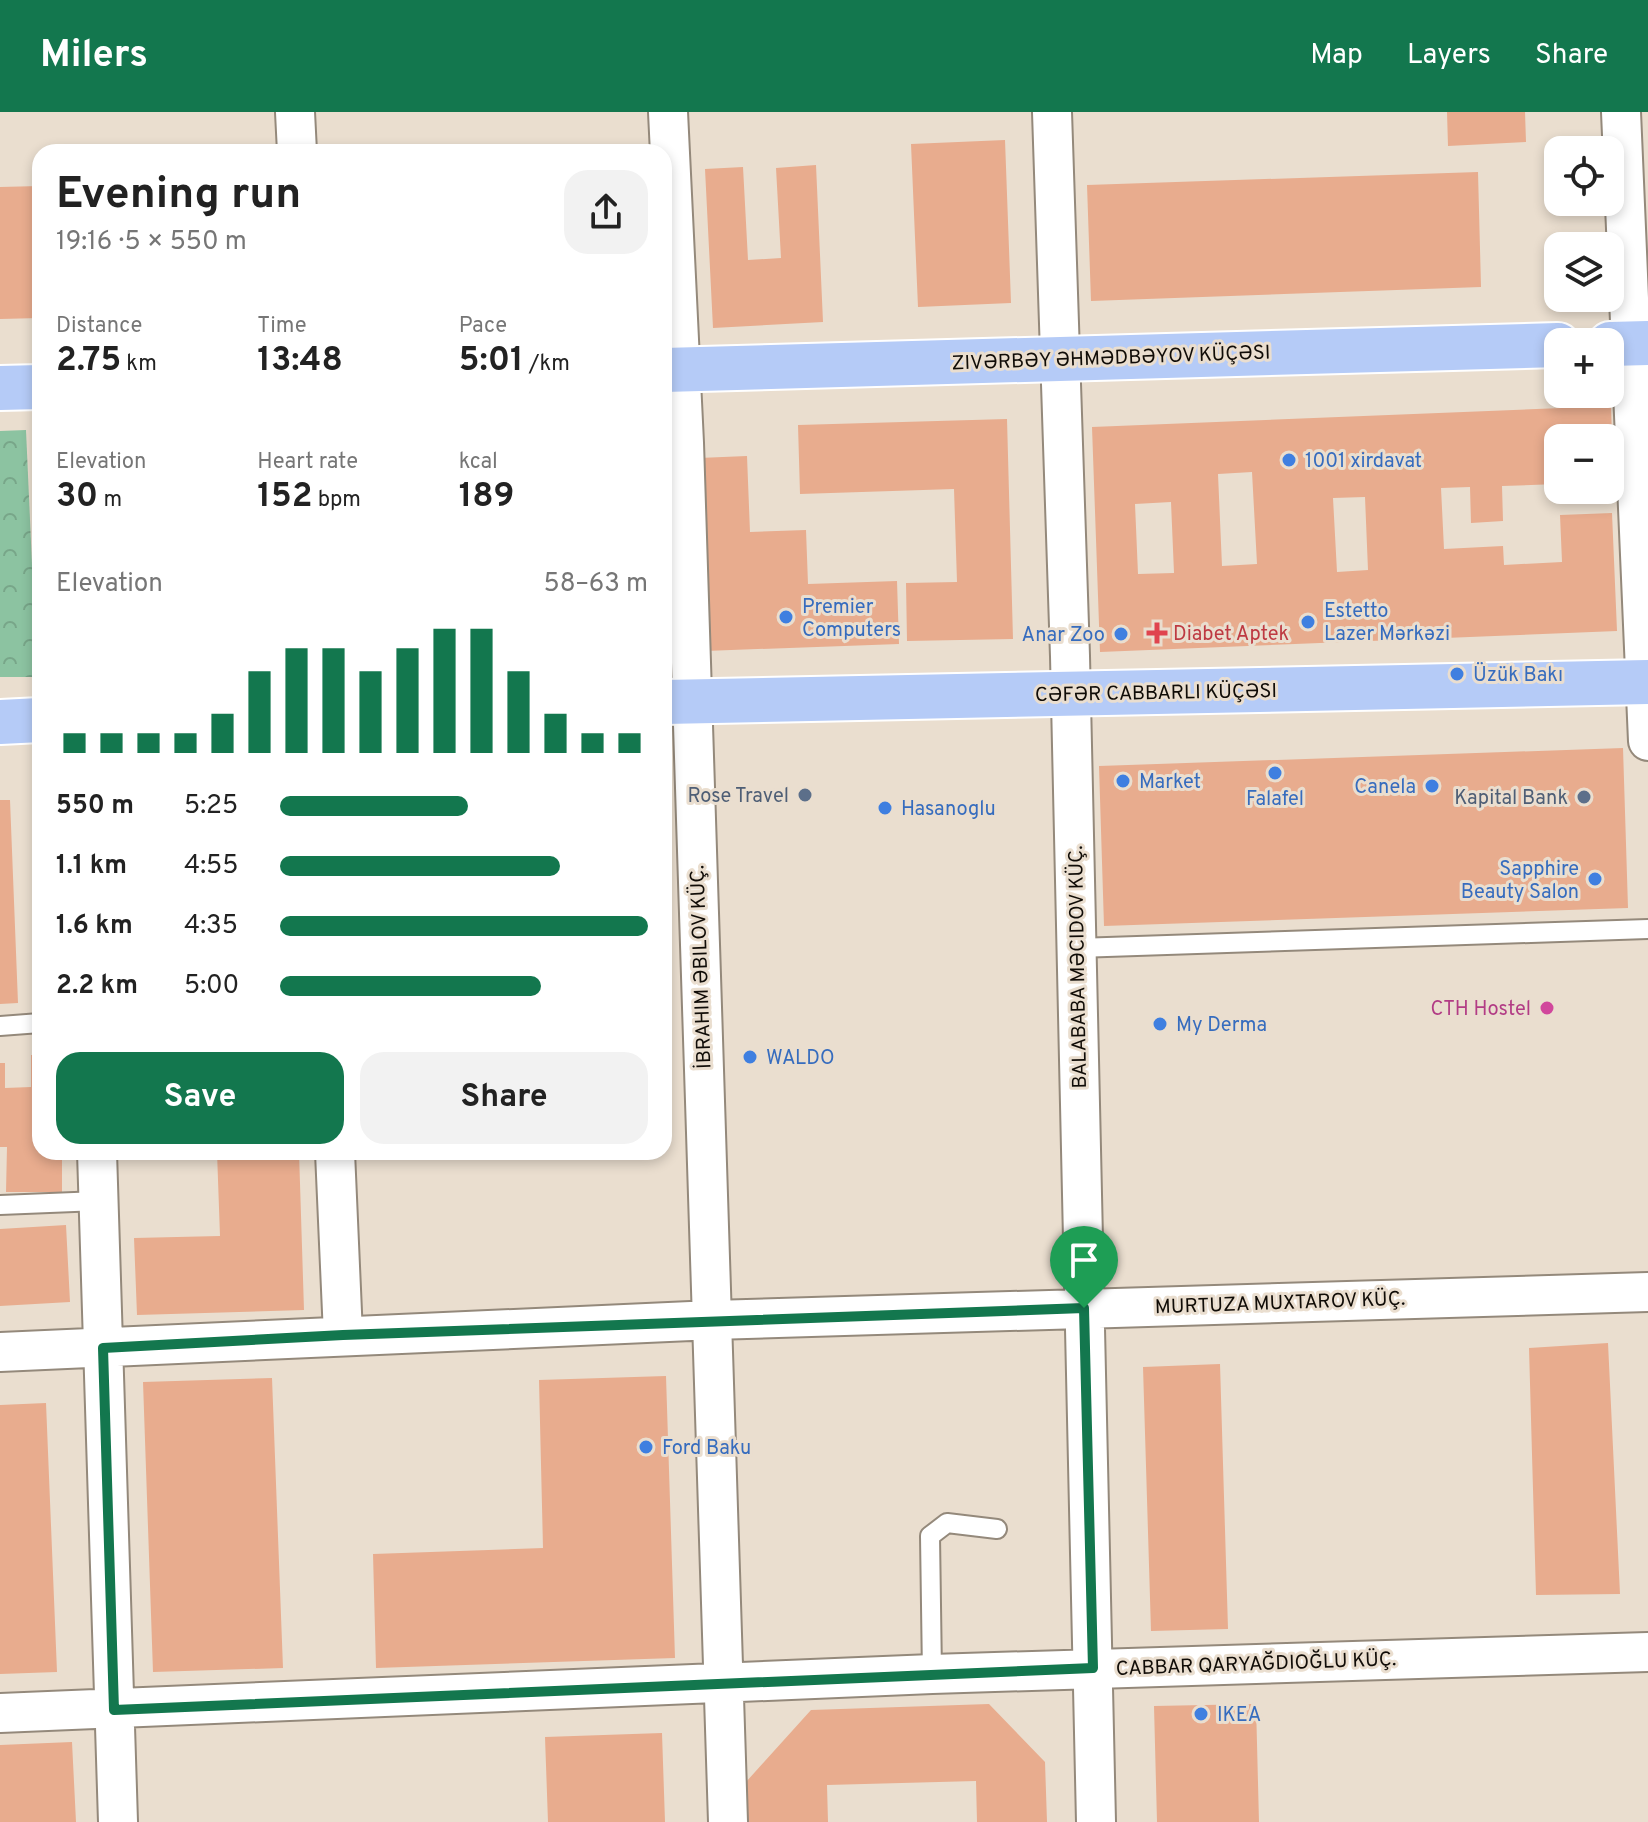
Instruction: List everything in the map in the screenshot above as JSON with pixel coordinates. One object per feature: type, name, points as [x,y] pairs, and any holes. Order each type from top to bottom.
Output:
[{"type":"main road","name":"ZIVƏRBƏY ƏHMƏDBƏYOV KÜÇƏSI","points":[[672,370],[1544,345]]},
{"type":"main road","points":[[0,388],[32,387]]},
{"type":"main road","points":[[677,701],[1647,682]]},
{"type":"main road","points":[[0,722],[32,720]]},
{"type":"street","points":[[295,112],[297,144]]},
{"type":"street","name":"İBRAHIM ƏBILOV KÜÇ.","points":[[668,112],[668,144]]},
{"type":"street","name":"BALABABA MƏCIDOV KÜÇ.","points":[[1052,112],[1071,694],[1096,1822]]},
{"type":"street","points":[[1621,112],[1648,741]]},
{"type":"street","name":"İBRAHIM ƏBILOV KÜÇ.","points":[[672,370],[677,701],[713,1320],[728,1822]]},
{"type":"street","points":[[97,1160],[118,1822]]},
{"type":"street","points":[[335,1160],[343,1335]]},
{"type":"street","name":"MURTUZA MUXTAROV KÜÇ.","points":[[0,1352],[713,1320],[1648,1292]]},
{"type":"street","points":[[0,1713],[1093,1668],[1648,1652]]},
{"type":"lane","points":[[1077,948],[1648,929]]},
{"type":"lane","points":[[0,1026],[32,1024]]},
{"type":"lane","points":[[0,1205],[99,1201]]},
{"type":"lane","points":[[932,1674],[930,1536],[947,1523],[997,1529]]},
{"type":"green space","points":[[26,430],[32,565],[32,677],[0,677],[0,431]]},
{"type":"building","points":[[1447,112],[1525,112],[1526,142],[1448,146]]},
{"type":"building","points":[[1005,140],[1011,303],[918,307],[911,144]]},
{"type":"building","points":[[816,165],[823,322],[713,328],[705,169],[743,167],[748,260],[781,258],[776,168]]},
{"type":"building","points":[[1478,172],[1481,287],[1091,301],[1087,185]]},
{"type":"building","points":[[32,186],[32,318],[0,319],[0,187]]},
{"type":"building","points":[[1611,408],[1612,424],[1544,424],[1544,484],[1502,486],[1503,521],[1471,523],[1470,487],[1441,488],[1444,549],[1503,546],[1504,565],[1562,562],[1560,515],[1612,513],[1617,631],[1100,652],[1092,427]],"holes":[[[1252,472],[1257,564],[1222,566],[1218,474]],[[1365,497],[1368,570],[1337,572],[1333,498]],[[1171,502],[1174,573],[1138,574],[1135,504]]]},
{"type":"building","points":[[1007,419],[1013,639],[907,641],[906,583],[957,582],[954,489],[800,494],[798,425]]},
{"type":"building","points":[[747,456],[750,532],[806,530],[808,584],[897,581],[899,644],[705,651],[699,458]]},
{"type":"building","points":[[1623,748],[1628,908],[1104,926],[1099,766]]},
{"type":"building","points":[[0,800],[10,800],[18,1003],[0,1004]]},
{"type":"building","points":[[32,1055],[32,1160],[62,1160],[62,1192],[6,1192],[7,1147],[0,1147],[0,1063],[5,1063],[5,1088],[31,1087]]},
{"type":"building","points":[[217,1160],[299,1160],[304,1310],[137,1315],[134,1238],[220,1236]]},
{"type":"building","points":[[66,1225],[70,1302],[0,1306],[0,1229]]},
{"type":"building","points":[[1608,1343],[1620,1594],[1536,1595],[1529,1348]]},
{"type":"building","points":[[1220,1364],[1228,1629],[1151,1631],[1143,1367]]},
{"type":"building","points":[[666,1376],[675,1658],[376,1668],[373,1554],[543,1548],[539,1380]]},
{"type":"building","points":[[272,1378],[283,1668],[153,1672],[143,1382]]},
{"type":"building","points":[[46,1403],[57,1672],[0,1674],[0,1405]]},
{"type":"building","points":[[989,1704],[1045,1762],[1047,1822],[977,1822],[976,1781],[827,1785],[828,1822],[748,1822],[746,1782],[811,1710]]},
{"type":"building","points":[[1256,1704],[1259,1822],[1157,1822],[1154,1706]]},
{"type":"building","points":[[662,1733],[665,1822],[548,1822],[545,1737]]},
{"type":"building","points":[[72,1742],[76,1822],[0,1822],[0,1745]]},
{"type":"place","name":"1001 xirdavat","points":[[1289,460]]},
{"type":"place","name":"Premier Computers","points":[[786,617]]},
{"type":"place","name":"Estetto Lazer Mərkəzi","points":[[1308,622]]},
{"type":"place","name":"Diabet Aptek","points":[[1157,633]]},
{"type":"place","name":"Anar Zoo","points":[[1121,634]]},
{"type":"place","name":"Üzük Bakı","points":[[1457,674]]},
{"type":"place","name":"Falafel","points":[[1275,773]]},
{"type":"place","name":"Market","points":[[1123,781]]},
{"type":"place","name":"Canela","points":[[1432,786]]},
{"type":"place","name":"Rose Travel","points":[[805,795]]},
{"type":"place","name":"Kapital Bank","points":[[1584,797]]},
{"type":"place","name":"Hasanoglu","points":[[885,808]]},
{"type":"place","name":"Sapphire Beauty Salon","points":[[1595,879]]},
{"type":"place","name":"CTH Hostel","points":[[1547,1008]]},
{"type":"place","name":"My Derma","points":[[1160,1024]]},
{"type":"place","name":"WALDO","points":[[750,1057]]},
{"type":"place","name":"Ford Baku","points":[[646,1447]]},
{"type":"place","name":"IKEA","points":[[1201,1714]]},
{"type":"route","points":[[1084,1308],[1093,1668],[114,1710],[103,1348],[343,1335],[1084,1308]]}]
